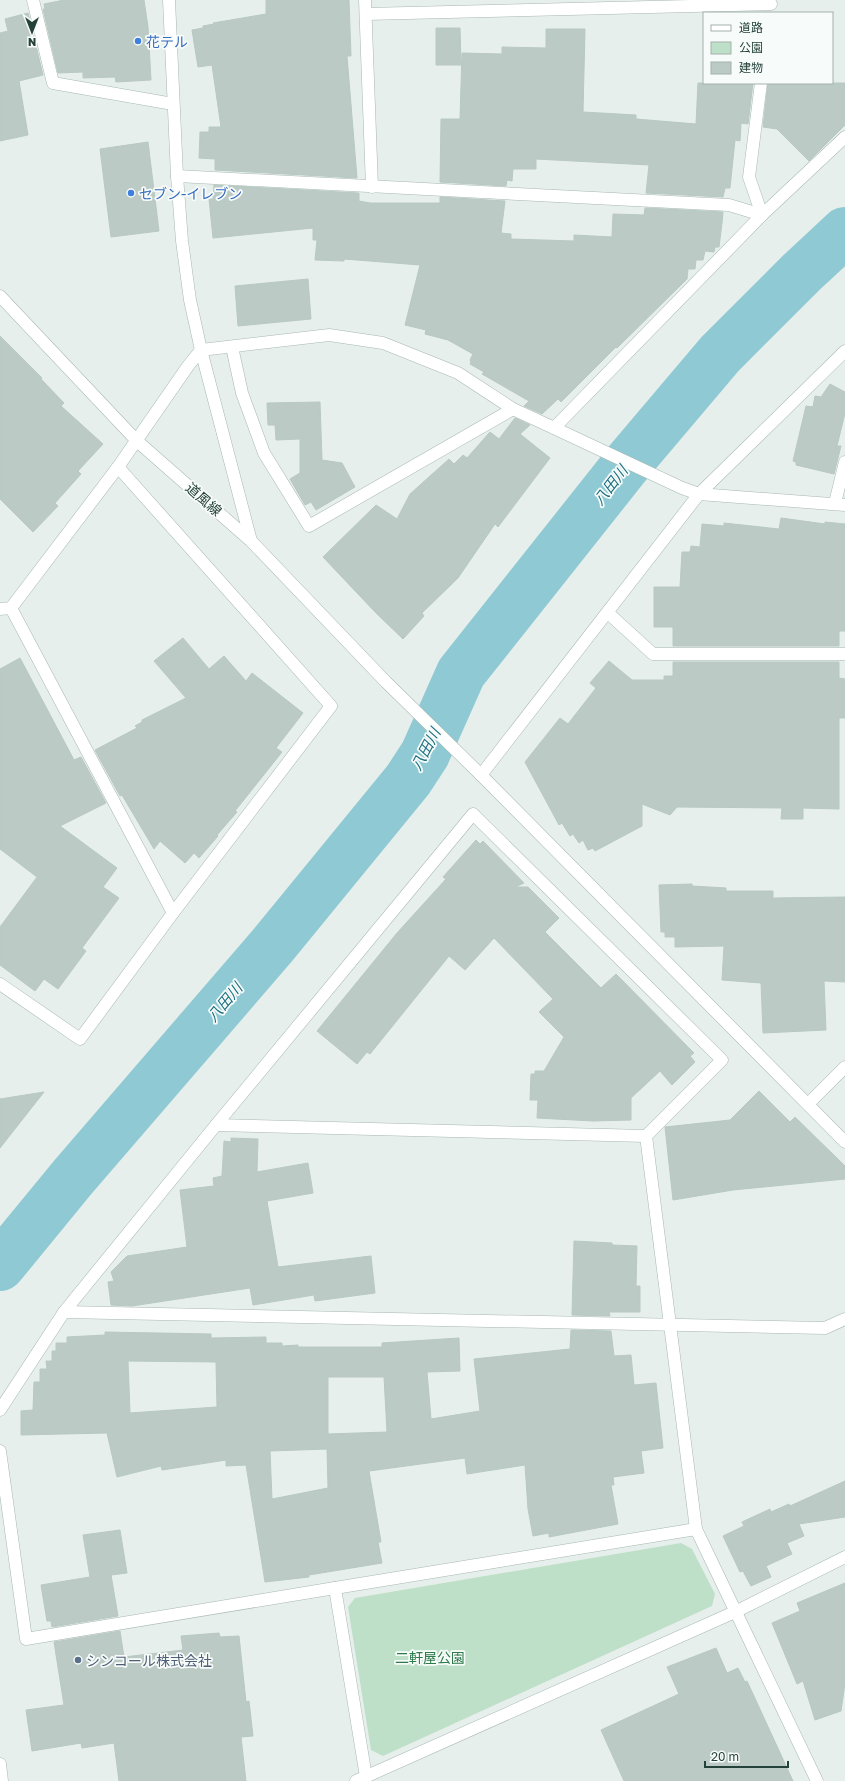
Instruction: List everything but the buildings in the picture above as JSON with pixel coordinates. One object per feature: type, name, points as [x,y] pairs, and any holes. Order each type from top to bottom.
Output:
[{"type":"street","points":[[33,0],[53,83],[173,104]]},
{"type":"street","points":[[169,0],[177,176],[182,242],[190,300],[201,350],[251,541]]},
{"type":"street","points":[[365,0],[372,187]]},
{"type":"street","points":[[366,14],[771,6]]},
{"type":"street","points":[[761,84],[749,177],[762,215]]},
{"type":"street","points":[[554,428],[762,215],[845,137]]},
{"type":"street","points":[[177,176],[728,205],[762,215]]},
{"type":"street","name":"道風線","points":[[0,296],[137,441],[251,541],[386,682],[481,775],[845,1142]]},
{"type":"street","points":[[173,913],[6,608],[118,467],[188,366],[201,350],[330,335],[383,343],[458,373],[513,408],[604,452],[682,488],[699,494],[840,504],[845,462]]},
{"type":"street","points":[[232,347],[242,393],[264,452],[309,526],[513,408]]},
{"type":"street","points":[[481,775],[699,494],[845,351]]},
{"type":"street","points":[[0,984],[80,1039],[173,913],[331,706],[118,467]]},
{"type":"street","points":[[608,613],[653,654],[845,654]]},
{"type":"street","points":[[0,1410],[64,1312],[216,1124],[473,814],[722,1060],[646,1136],[216,1124]]},
{"type":"street","points":[[808,1104],[845,1067]]},
{"type":"street","points":[[646,1136],[696,1529],[737,1611],[816,1781]]},
{"type":"street","points":[[64,1312],[670,1326],[825,1328],[845,1319]]},
{"type":"street","points":[[0,1451],[26,1639],[696,1529]]},
{"type":"street","points":[[335,1588],[361,1779],[737,1611],[845,1557]]},
{"type":"street","points":[[0,1764],[2,1781]]},
{"type":"green space","name":"二軒屋公園","points":[[681,1543],[692,1549],[715,1594],[712,1606],[383,1756],[371,1750],[348,1607],[355,1598]]},
{"type":"waterway","name":"八田川","points":[[0,1266],[73,1177],[273,945],[408,780],[425,754],[461,673],[626,465],[720,354],[801,273],[845,232]]},
{"type":"place","name":"花テル","points":[[138,41]]},
{"type":"place","name":"セブン-イレブン","points":[[131,193]]},
{"type":"place","name":"シンコール株式会社","points":[[78,1660]]}]
